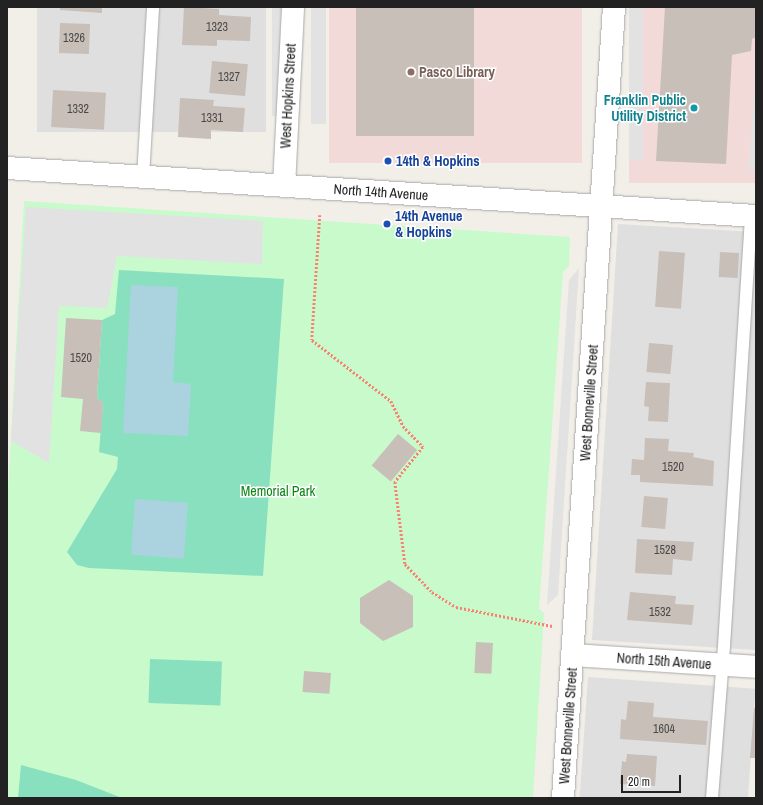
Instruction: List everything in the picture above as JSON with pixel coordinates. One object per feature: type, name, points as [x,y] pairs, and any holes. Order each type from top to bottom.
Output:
[{"type":"street","name":"West Hopkins Street","points":[[284,186],[293,7]]},
{"type":"street","name":"West Bonneville Street","points":[[563,798],[614,7]]},
{"type":"street","name":"North 14th Avenue","points":[[7,168],[753,216]]},
{"type":"street","name":"North 15th Avenue","points":[[572,655],[756,667]]},
{"type":"lane","points":[[143,177],[153,7]]},
{"type":"lane","points":[[712,798],[753,216]]},
{"type":"path","points":[[320,215],[312,340],[391,401],[403,426],[423,447],[395,482],[405,564],[432,592],[456,607],[552,626]]},
{"type":"shaded area","points":[[37,7],[266,7],[266,132],[37,132]]},
{"type":"shaded area","points":[[272,7],[288,7],[288,116],[272,116]]},
{"type":"shaded area","points":[[311,7],[326,7],[326,124],[311,124]]},
{"type":"shaded area","points":[[329,7],[582,7],[582,163],[329,163]]},
{"type":"shaded area","points":[[629,7],[756,7],[756,183],[629,183]]},
{"type":"shaded area","points":[[629,7],[643,7],[643,160],[629,160]]},
{"type":"shaded area","points":[[756,67],[756,170],[749,169]]},
{"type":"shaded area","points":[[26,207],[263,221],[262,264],[117,256],[107,308],[59,306],[49,463],[11,441]]},
{"type":"shaded area","points":[[618,224],[756,232],[756,650],[592,640]]},
{"type":"shaded area","points":[[579,268],[558,595],[547,605],[569,280]]},
{"type":"shaded area","points":[[588,677],[756,689],[748,798],[580,798]]},
{"type":"green space","name":"Memorial Park","points":[[24,201],[570,237],[569,266],[563,272],[539,609],[544,613],[533,798],[7,798],[7,510]]},
{"type":"green space","points":[[119,270],[284,279],[263,576],[89,568],[77,565],[67,552],[117,469],[118,457],[99,452],[103,403],[97,398],[102,320],[115,314]]},
{"type":"green space","points":[[150,659],[222,662],[220,705],[148,703]]},
{"type":"green space","points":[[21,765],[76,780],[122,798],[18,798]]},
{"type":"water","points":[[131,285],[178,287],[173,382],[191,384],[188,436],[123,433]]},
{"type":"water","points":[[135,499],[188,503],[184,559],[131,555]]},
{"type":"building","points":[[60,7],[102,7],[102,13],[60,10]]},
{"type":"building","points":[[184,7],[219,9],[219,15],[251,17],[250,41],[217,40],[217,46],[182,45]]},
{"type":"building","name":"Pasco Library","points":[[356,7],[474,7],[474,136],[356,136]]},
{"type":"building","name":"Franklin Public Utility District","points":[[665,7],[756,7],[756,37],[752,39],[751,51],[732,55],[726,164],[656,161]]},
{"type":"building","points":[[60,23],[90,24],[89,54],[59,53]]},
{"type":"building","points":[[212,61],[248,64],[245,96],[209,93]]},
{"type":"building","points":[[53,90],[106,93],[104,130],[51,127]]},
{"type":"building","points":[[180,98],[214,100],[213,106],[245,108],[243,132],[211,130],[211,139],[178,137]]},
{"type":"building","points":[[659,251],[685,253],[681,309],[655,307]]},
{"type":"building","points":[[720,252],[739,253],[738,278],[719,277]]},
{"type":"building","points":[[66,318],[102,320],[97,398],[103,403],[101,433],[80,431],[83,399],[61,397]]},
{"type":"building","points":[[649,343],[673,345],[670,374],[646,372]]},
{"type":"building","points":[[646,382],[670,383],[668,422],[648,421],[649,407],[644,406]]},
{"type":"building","points":[[398,434],[417,450],[391,481],[372,465]]},
{"type":"building","points":[[645,438],[669,439],[668,451],[694,453],[693,457],[714,461],[713,486],[640,482],[640,475],[631,475],[632,459],[644,460]]},
{"type":"building","points":[[644,496],[668,498],[665,529],[641,527]]},
{"type":"building","points":[[637,539],[694,542],[692,561],[673,559],[672,575],[635,573]]},
{"type":"building","points":[[389,580],[413,596],[413,627],[383,641],[360,623],[360,598]]},
{"type":"building","points":[[630,592],[676,596],[675,604],[694,605],[692,625],[627,620]]},
{"type":"building","points":[[476,642],[493,643],[491,674],[474,673]]},
{"type":"building","points":[[304,671],[331,673],[329,694],[303,692]]},
{"type":"building","points":[[628,701],[654,703],[653,717],[708,721],[706,745],[620,739],[621,719],[626,720]]},
{"type":"building","points":[[754,708],[756,708],[756,758],[750,758]]},
{"type":"building","points":[[627,754],[657,756],[655,786],[620,784],[622,761],[626,762]]},
{"type":"place","name":"Pasco Library","points":[[411,72]]},
{"type":"place","name":"Franklin Public Utility District","points":[[694,108]]},
{"type":"place","name":"14th & Hopkins","points":[[388,161]]},
{"type":"place","name":"14th Avenue & Hopkins","points":[[387,224]]}]
